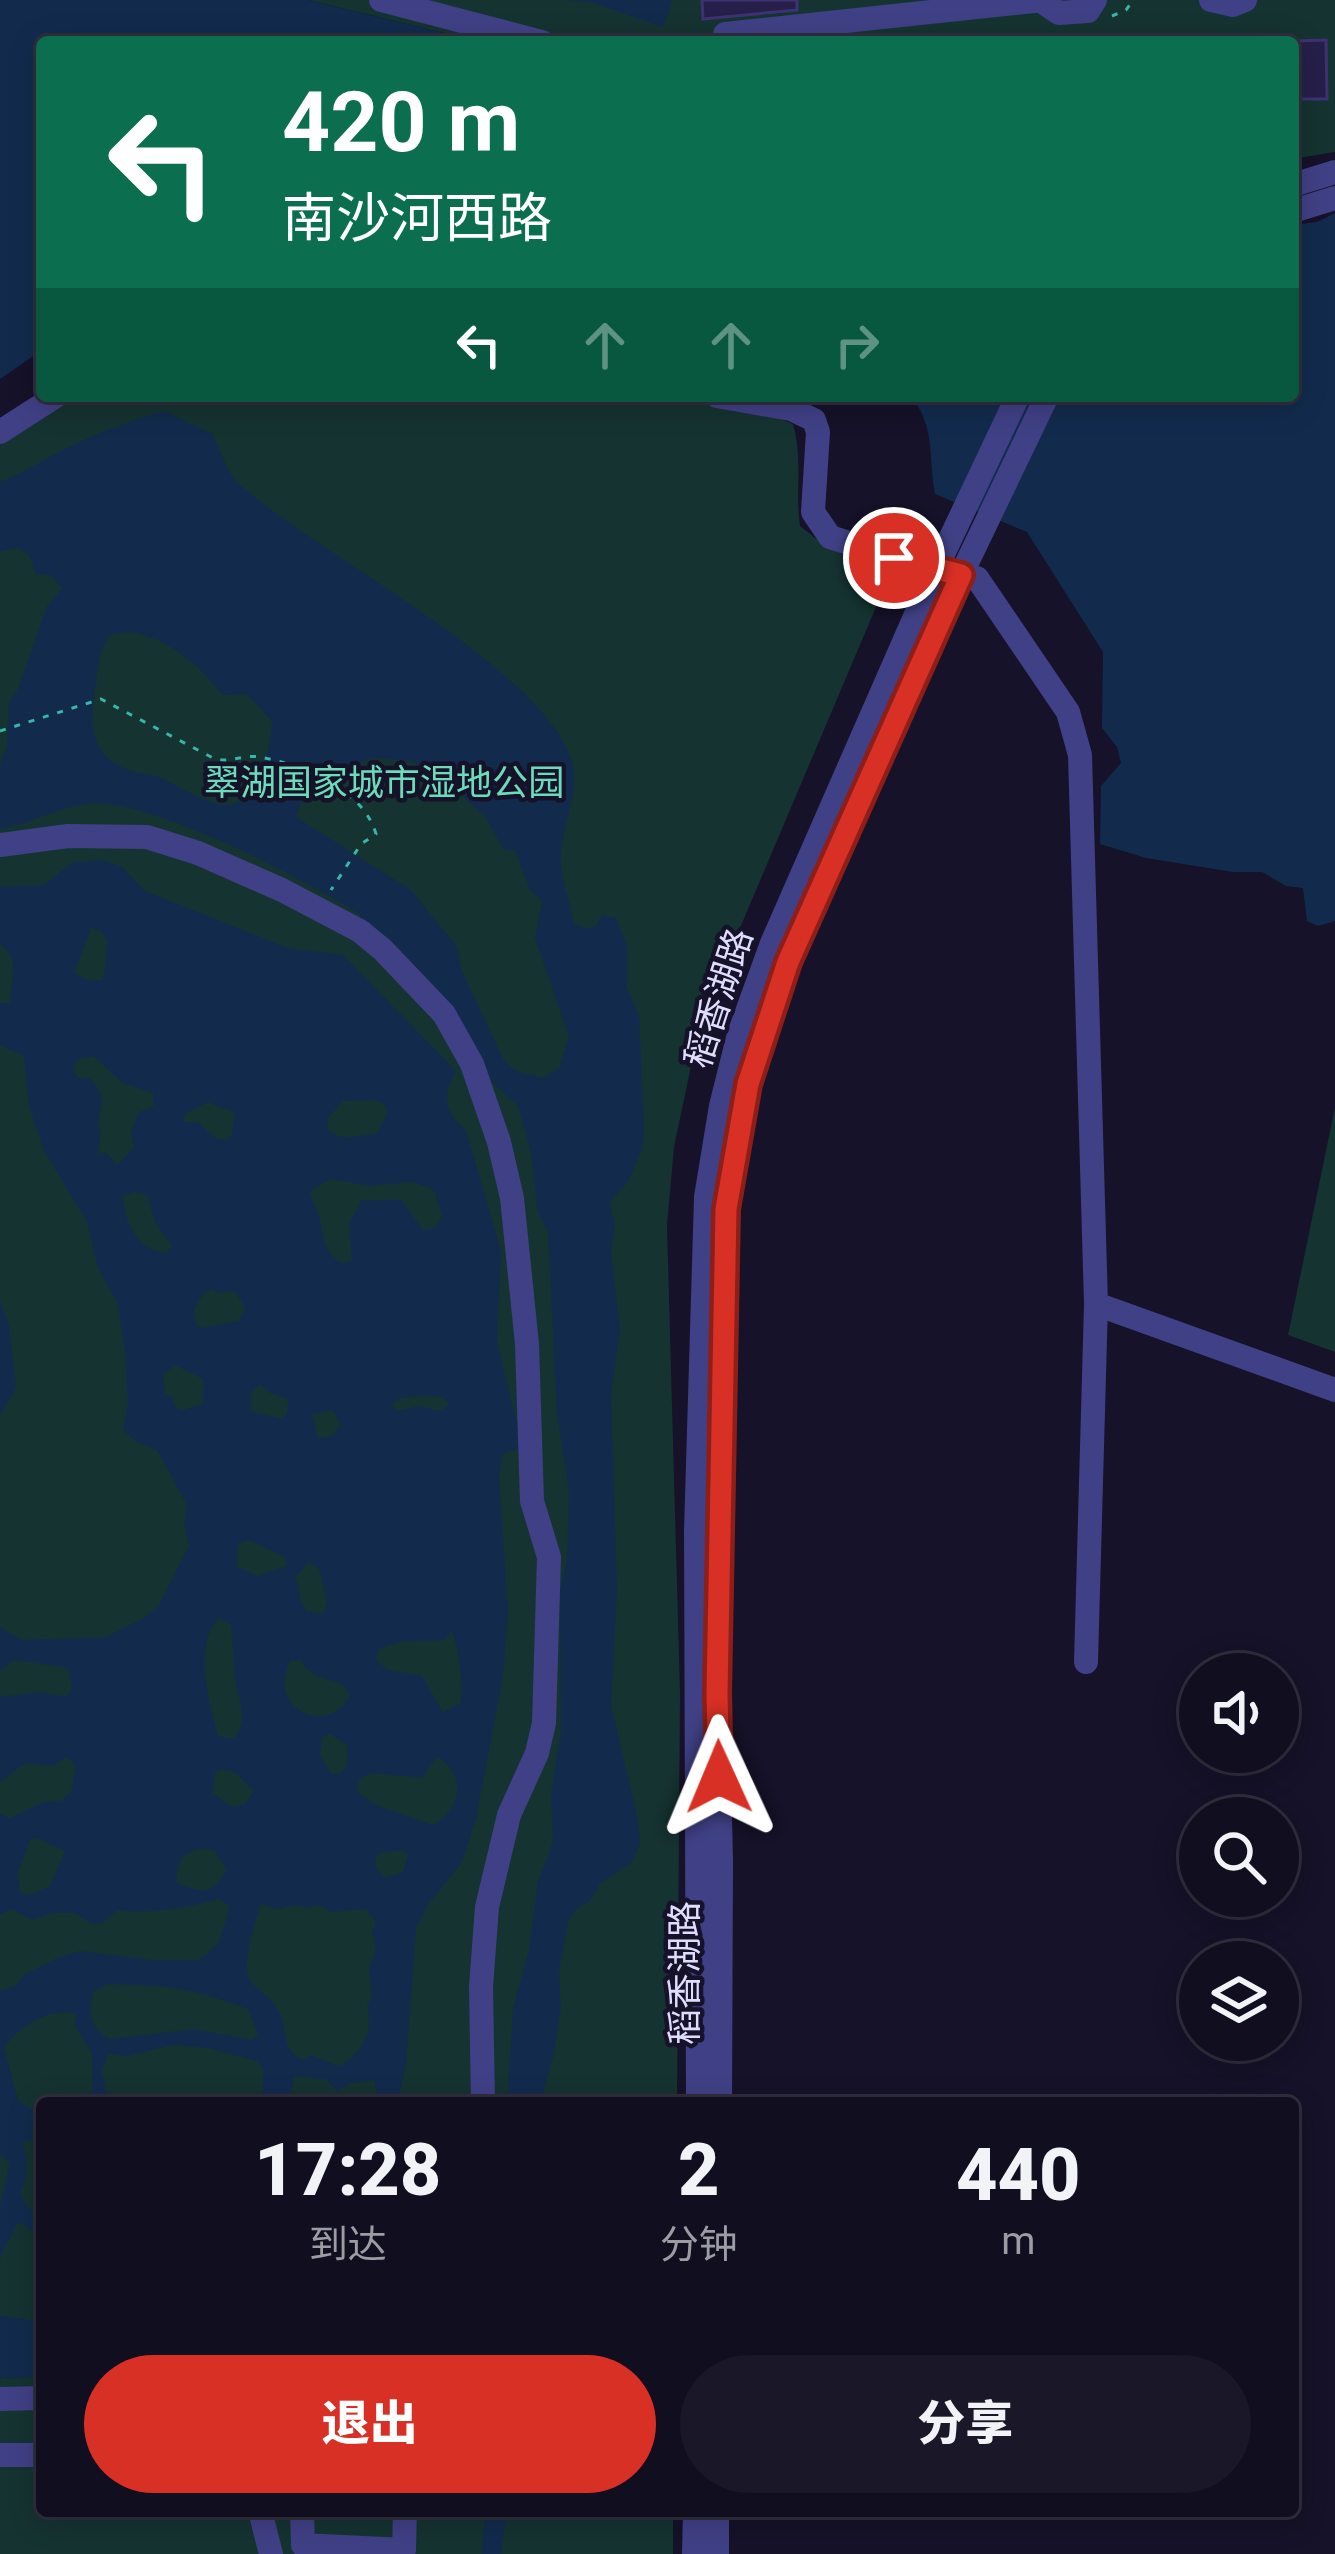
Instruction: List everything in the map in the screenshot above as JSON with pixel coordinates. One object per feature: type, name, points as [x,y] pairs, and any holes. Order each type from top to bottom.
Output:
[{"type":"street","points":[[381,0],[519,36]]},
{"type":"street","points":[[725,36],[1043,1],[1059,13],[1088,11],[1095,0]]},
{"type":"street","points":[[1299,183],[1335,172]]},
{"type":"street","points":[[1299,209],[1335,198]]},
{"type":"street","points":[[0,432],[47,402]]},
{"type":"street","points":[[751,402],[791,409],[814,420],[818,432],[813,512],[830,537],[977,578],[1068,712],[1080,755],[1096,1304],[1086,1662]]},
{"type":"street","name":"稻香湖路","points":[[698,2097],[696,1531],[706,1197],[721,1106],[754,988],[967,532],[1016,402]]},
{"type":"street","name":"稻香湖路","points":[[967,532],[1043,402]]},
{"type":"street","name":"稻香湖路","points":[[720,2097],[717,1694],[726,1209],[735,1144],[766,1018],[948,573]]},
{"type":"street","points":[[0,845],[68,836],[147,837],[198,853],[282,890],[360,931],[383,950],[444,1014],[472,1064],[512,1198],[527,1344],[532,1501],[549,1557],[544,1723],[537,1754],[508,1815],[487,1907],[481,1987],[483,2097]]},
{"type":"street","points":[[1096,1304],[1335,1390]]},
{"type":"street","points":[[0,2399],[36,2398]]},
{"type":"street","points":[[0,2455],[36,2455]]},
{"type":"street","points":[[262,2517],[271,2554]]},
{"type":"street","points":[[302,2517],[303,2545],[404,2550],[404,2517]]},
{"type":"street","points":[[694,2554],[695,2517]]},
{"type":"street","points":[[717,2517],[717,2554]]},
{"type":"path","points":[[3,730],[94,700],[212,758],[260,757],[329,779],[364,810],[376,831],[324,901]]},
{"type":"green space","points":[[308,0],[1335,0],[1335,152],[1299,158],[1299,36],[455,36]]},
{"type":"green space","name":"翠湖国家城市湿地公园","points":[[64,402],[698,402],[773,415],[793,424],[800,526],[828,548],[890,574],[726,961],[696,1043],[674,1147],[667,1226],[680,1692],[677,2097],[36,2097],[36,2517],[673,2517],[673,2554],[0,2554],[0,440]]},
{"type":"green space","points":[[1335,1107],[1335,1352],[1288,1335]]},
{"type":"water","points":[[0,0],[308,0],[455,36],[36,36],[36,354],[0,379]]},
{"type":"water","points":[[563,0],[673,0],[663,27],[591,2]]},
{"type":"water","points":[[1335,213],[1335,921],[1318,926],[1307,921],[1303,888],[1286,886],[1262,872],[1146,858],[1100,844],[1101,786],[1121,763],[1117,747],[1102,728],[1103,652],[1027,532],[935,494],[928,431],[915,402],[1299,402],[1299,224]]},
{"type":"water","points":[[164,411],[212,434],[237,482],[423,613],[519,689],[553,726],[572,762],[573,795],[561,861],[574,924],[587,929],[596,926],[602,915],[616,918],[627,946],[627,988],[639,1016],[644,1132],[628,1182],[609,1202],[615,1224],[611,1252],[620,1329],[611,1394],[617,1591],[611,1705],[640,1845],[631,1863],[600,1884],[568,1922],[559,1971],[561,2006],[554,2053],[542,2097],[507,2097],[513,2009],[529,1950],[538,1881],[553,1842],[551,1793],[561,1731],[560,1591],[567,1560],[569,1493],[557,1412],[548,1233],[537,1210],[532,1157],[518,1106],[495,1085],[359,914],[227,844],[149,813],[88,804],[0,829],[0,765],[7,745],[9,701],[18,689],[47,606],[62,589],[51,575],[36,574],[29,555],[17,547],[0,552],[0,482],[117,427]],"holes":[[[110,635],[144,635],[182,654],[223,695],[247,694],[272,721],[265,762],[242,799],[231,804],[210,802],[159,777],[117,765],[99,748],[92,714],[101,654]],[[378,758],[412,761],[484,815],[504,850],[515,850],[530,890],[542,901],[535,938],[569,1037],[559,1068],[543,1078],[516,1071],[504,1061],[462,971],[457,947],[411,890],[296,817],[317,784],[352,764]]]},
{"type":"water","points":[[102,860],[122,867],[145,891],[288,948],[343,955],[456,1071],[448,1103],[466,1131],[501,1250],[497,1343],[523,1447],[503,1454],[499,1475],[508,1614],[503,1677],[476,1819],[462,1862],[427,1906],[416,1929],[406,2065],[398,2097],[375,2097],[374,2080],[351,2083],[337,2091],[327,2080],[295,2076],[290,2097],[263,2097],[263,2069],[257,2061],[208,2048],[173,2045],[128,2056],[108,2054],[102,2071],[107,2097],[92,2097],[92,2053],[75,2027],[76,2014],[46,2016],[26,2026],[4,2048],[18,2101],[36,2113],[36,2141],[25,2140],[22,2146],[27,2169],[20,2192],[36,2215],[36,2234],[17,2224],[0,2257],[0,2205],[10,2163],[0,2155],[0,1991],[55,1959],[79,1951],[199,1960],[219,1943],[230,1906],[218,1899],[168,1909],[117,1910],[103,1923],[92,1924],[75,1913],[32,1920],[11,1909],[0,1915],[0,1814],[10,1818],[44,1802],[61,1801],[71,1792],[76,1765],[66,1757],[53,1766],[25,1763],[0,1782],[0,1697],[41,1692],[66,1697],[72,1688],[68,1669],[62,1667],[14,1660],[0,1671],[0,1627],[22,1640],[106,1637],[159,1605],[189,1546],[184,1523],[187,1505],[157,1450],[123,1430],[128,1403],[117,1302],[98,1268],[87,1222],[44,1151],[29,1106],[24,1056],[0,1045],[0,1003],[10,1003],[13,970],[11,956],[0,944],[0,887],[44,885],[73,862]],"holes":[[[91,928],[101,931],[108,943],[102,980],[74,973]],[[93,1056],[123,1083],[153,1093],[154,1106],[138,1113],[131,1133],[134,1148],[117,1165],[105,1152],[98,1154],[99,1090],[90,1078],[78,1078],[73,1070],[76,1060]],[[375,1100],[385,1105],[387,1113],[377,1134],[344,1137],[327,1128],[328,1118],[343,1101]],[[208,1102],[235,1113],[232,1134],[225,1140],[197,1122],[184,1122],[185,1114]],[[331,1179],[369,1186],[412,1182],[435,1193],[442,1216],[435,1228],[423,1230],[401,1200],[362,1200],[349,1224],[352,1260],[344,1264],[327,1247],[310,1191]],[[147,1195],[155,1222],[172,1246],[167,1253],[148,1247],[134,1234],[123,1196]],[[212,1289],[235,1291],[245,1308],[239,1321],[201,1328],[194,1315],[203,1295]],[[175,1365],[203,1379],[203,1404],[184,1410],[176,1408],[172,1397],[165,1394],[163,1374]],[[260,1384],[288,1399],[287,1414],[281,1419],[251,1411],[251,1393]],[[422,1395],[442,1397],[450,1404],[441,1411],[419,1406],[398,1411],[391,1405]],[[333,1410],[340,1425],[332,1436],[318,1438],[312,1414]],[[249,1540],[285,1557],[287,1566],[257,1576],[236,1566],[238,1544]],[[309,1562],[319,1569],[327,1601],[323,1614],[306,1611],[295,1577]],[[218,1618],[231,1625],[242,1715],[234,1739],[218,1736],[205,1660],[210,1630]],[[451,1631],[460,1667],[460,1704],[443,1712],[422,1676],[388,1670],[376,1660],[378,1650],[399,1642],[445,1640]],[[300,1660],[315,1674],[342,1684],[350,1696],[339,1709],[313,1716],[301,1711],[285,1691],[291,1661]],[[329,1733],[348,1746],[347,1766],[339,1774],[330,1773],[320,1755],[322,1738]],[[437,1757],[457,1782],[455,1801],[433,1825],[375,1805],[357,1792],[359,1780],[370,1773],[422,1778]],[[221,1769],[236,1773],[254,1791],[245,1804],[232,1807],[212,1793],[215,1772]],[[30,1839],[65,1851],[50,1886],[30,1895],[20,1892],[18,1872]],[[214,1850],[227,1870],[210,1889],[177,1883],[180,1861],[188,1854]],[[402,1850],[408,1856],[403,1872],[385,1878],[375,1859],[381,1853]],[[261,1904],[277,1909],[322,1905],[329,1912],[366,1909],[376,1922],[372,1931],[376,1950],[369,1970],[369,2025],[360,2049],[339,2066],[311,2055],[302,2060],[295,2055],[278,2009],[248,1977],[251,1937]],[[108,1984],[195,1992],[248,2009],[258,2034],[252,2040],[195,2029],[110,2039],[94,2024],[94,1991]]]},
{"type":"water","points":[[0,1301],[9,1326],[16,1388],[0,1415]]},
{"type":"water","points":[[0,2315],[36,2319],[36,2377],[0,2379]]},
{"type":"water","points":[[485,2517],[506,2517],[501,2554],[482,2554]]},
{"type":"building","points":[[702,0],[797,0],[797,10],[703,19]]},
{"type":"building","points":[[1326,40],[1327,99],[1299,99],[1299,41]]},
{"type":"route","points":[[719,1777],[726,1209],[735,1144],[766,1018],[788,962],[961,575],[894,558]]}]
